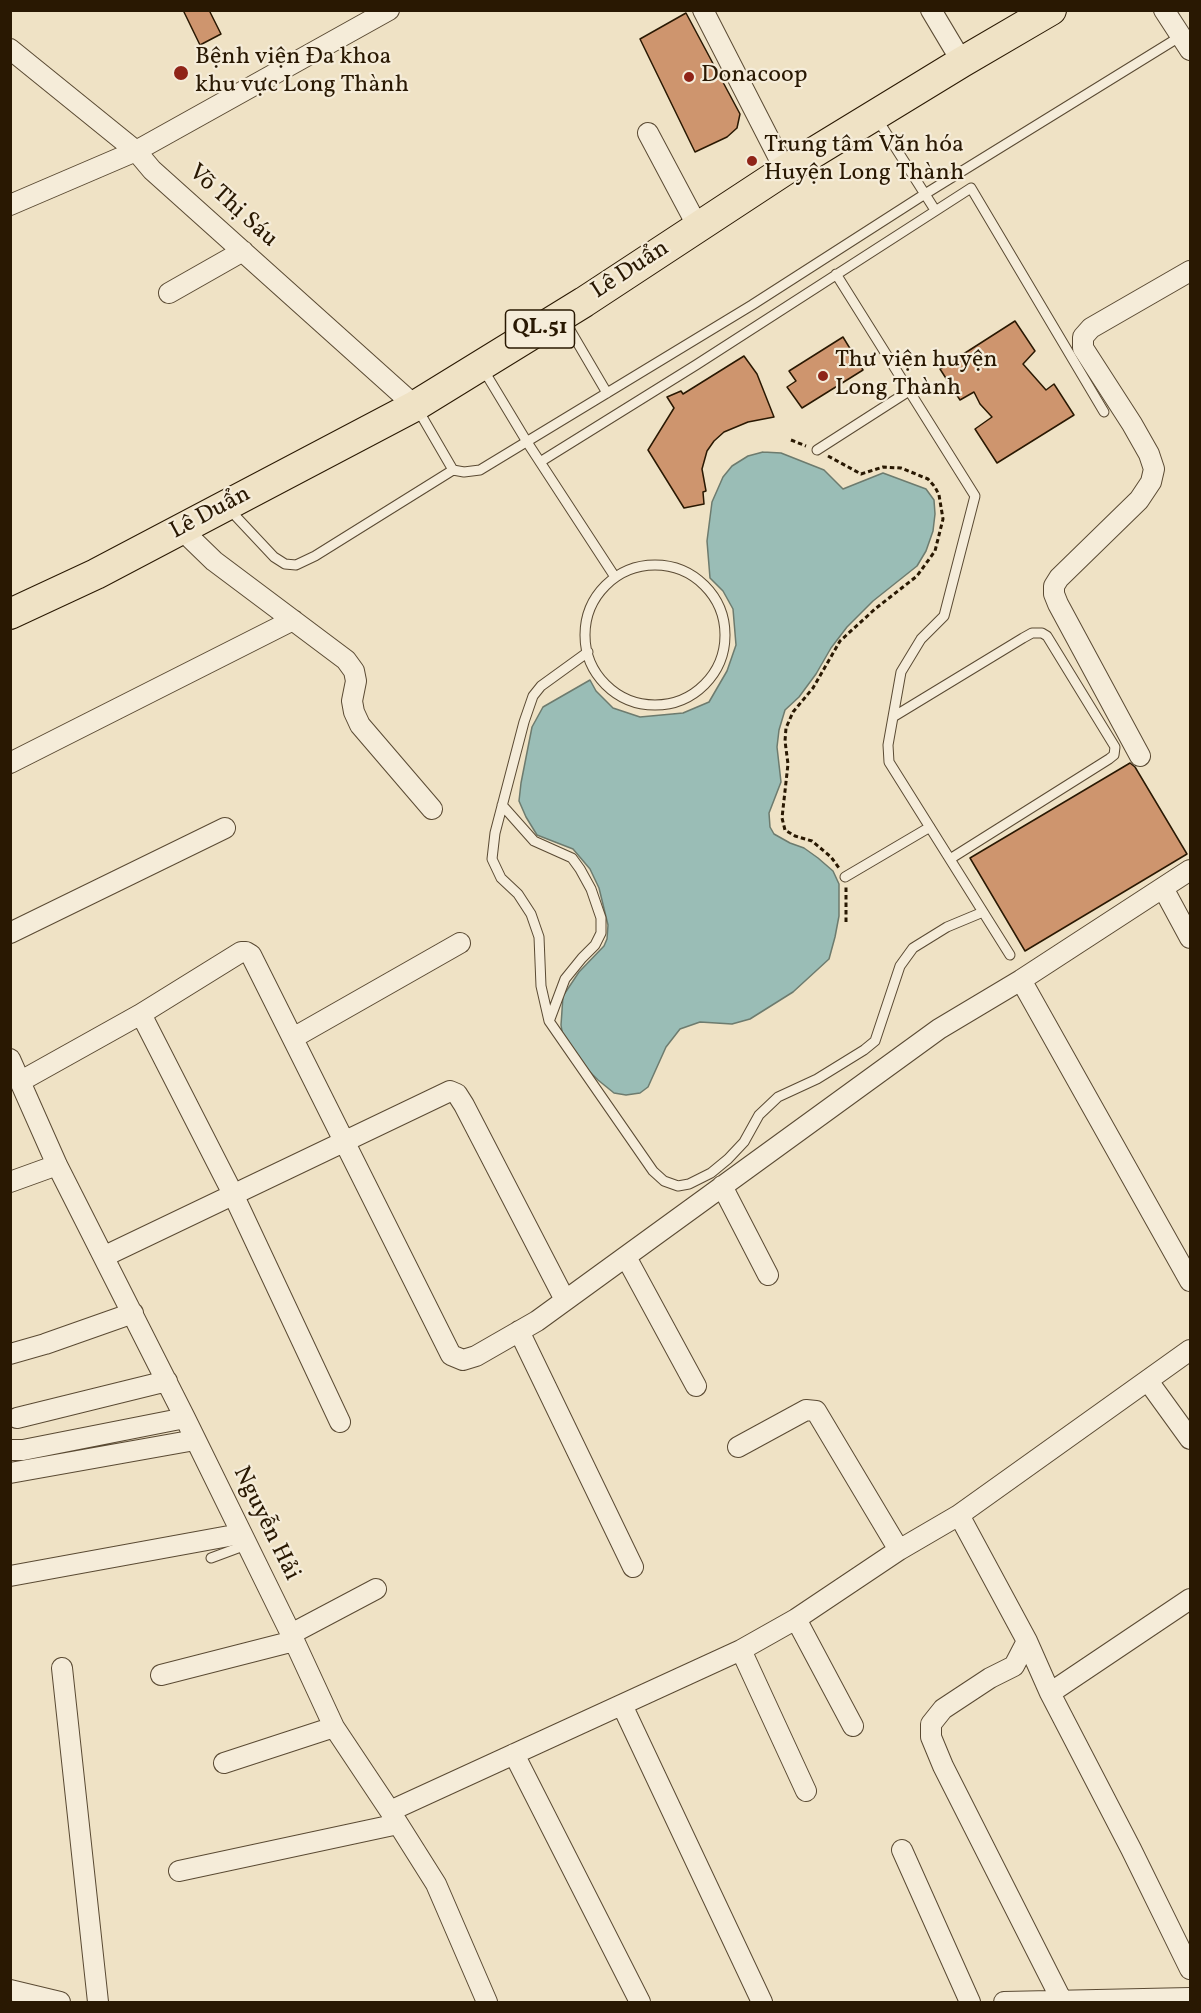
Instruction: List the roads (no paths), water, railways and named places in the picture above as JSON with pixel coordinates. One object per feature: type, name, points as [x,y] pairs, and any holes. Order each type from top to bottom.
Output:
[{"type":"main road","name":"Lê Duẩn","points":[[10,614],[182,530],[416,406],[561,316],[785,170],[1051,10]]},
{"type":"street","points":[[10,205],[136,151],[389,10]]},
{"type":"street","points":[[703,10],[785,170]]},
{"type":"street","points":[[931,10],[962,62]]},
{"type":"street","points":[[1164,10],[1186,43]]},
{"type":"street","name":"Võ Thị Sáu","points":[[10,49],[136,151],[152,170],[416,406]]},
{"type":"street","points":[[648,132],[698,227]]},
{"type":"street","points":[[169,293],[243,251]]},
{"type":"street","points":[[1140,756],[1058,604],[1054,586],[1059,578],[1139,500],[1151,482],[1154,469],[1149,454],[1132,424],[1083,348],[1083,337],[1091,328],[1191,271]]},
{"type":"street","points":[[182,530],[214,561],[346,660],[354,671],[356,681],[352,701],[360,725],[432,809]]},
{"type":"street","points":[[10,763],[293,620]]},
{"type":"street","points":[[10,933],[225,828]]},
{"type":"street","points":[[21,1081],[141,1014],[241,952],[251,955],[451,1355],[463,1360],[476,1356],[537,1321],[939,1029],[1022,980],[1191,870]]},
{"type":"street","points":[[1163,888],[1191,938]]},
{"type":"street","points":[[292,1038],[460,943]]},
{"type":"street","points":[[1022,980],[1191,1281]]},
{"type":"street","points":[[141,1014],[233,1194],[340,1422]]},
{"type":"street","name":"Nguyễn Hải","points":[[10,1059],[57,1165],[167,1381],[334,1727],[436,1884],[488,2002]]},
{"type":"street","points":[[105,1256],[450,1091],[455,1092],[464,1105],[565,1300]]},
{"type":"street","points":[[10,1182],[57,1165]]},
{"type":"street","points":[[722,1186],[768,1275]]},
{"type":"street","points":[[626,1257],[696,1386]]},
{"type":"street","points":[[10,1354],[133,1313]]},
{"type":"street","points":[[519,1331],[633,1567]]},
{"type":"street","points":[[179,1871],[394,1818],[514,1754],[741,1650],[796,1619],[899,1550],[959,1515],[1191,1350]]},
{"type":"street","points":[[17,1418],[167,1381]]},
{"type":"street","points":[[1148,1381],[1191,1439]]},
{"type":"street","points":[[738,1447],[806,1410],[816,1412],[899,1550]]},
{"type":"street","points":[[10,1450],[23,1450],[185,1418]]},
{"type":"street","points":[[10,1473],[195,1440]]},
{"type":"street","points":[[959,1515],[1027,1641],[1050,1693],[1191,1969]]},
{"type":"street","points":[[10,1576],[243,1540]]},
{"type":"street","points":[[161,1675],[292,1638],[376,1589]]},
{"type":"street","points":[[1050,1693],[1191,1599]]},
{"type":"street","points":[[796,1619],[853,1726]]},
{"type":"street","points":[[1027,1641],[1014,1666],[990,1678],[943,1709],[931,1724],[931,1737],[943,1766],[1062,2001]]},
{"type":"street","points":[[741,1650],[806,1791]]},
{"type":"street","points":[[62,1668],[98,2002]]},
{"type":"street","points":[[622,1705],[762,2002]]},
{"type":"street","points":[[224,1763],[334,1727]]},
{"type":"street","points":[[514,1754],[640,2002]]},
{"type":"street","points":[[902,1850],[970,2002]]},
{"type":"street","points":[[10,1990],[60,2002]]},
{"type":"street","points":[[1004,2002],[1191,1998]]},
{"type":"lane","points":[[227,506],[274,557],[285,564],[296,565],[315,556],[453,470],[464,472],[480,470],[752,305],[925,194],[1186,43]]},
{"type":"lane","points":[[875,115],[935,210]]},
{"type":"lane","points":[[540,462],[971,188],[1104,412]]},
{"type":"lane","points":[[836,274],[975,496],[944,616],[921,639],[901,672],[888,745],[889,762],[1010,955]]},
{"type":"lane","points":[[752,305],[762,322]]},
{"type":"lane","points":[[561,316],[607,393]]},
{"type":"lane","points":[[481,366],[527,442],[615,577]]},
{"type":"lane","points":[[817,450],[909,391]]},
{"type":"lane","points":[[416,406],[453,470]]},
{"type":"lane","points":[[659,564],[682,570],[702,582],[717,601],[724,623],[724,647],[716,669],[701,688],[681,700],[658,705],[635,702],[614,691],[597,674],[588,652],[585,632],[590,610],[600,592],[615,577],[636,567],[659,564]]},
{"type":"lane","points":[[893,717],[1023,638],[1032,633],[1042,633],[1047,636],[1115,747],[1116,751],[1109,759],[950,859]]},
{"type":"lane","points":[[588,652],[541,686],[533,696],[502,805],[492,859],[501,878],[518,894],[534,922],[539,937],[541,986],[549,1021],[653,1171],[664,1181],[678,1186],[689,1184],[711,1173],[744,1142],[759,1115],[778,1097],[817,1079],[875,1041],[900,966],[913,948],[947,927],[983,912]]},
{"type":"lane","points":[[502,805],[534,841],[572,858],[591,889],[601,918],[601,933],[595,945],[565,979],[549,1021]]},
{"type":"lane","points":[[845,877],[930,827]]},
{"type":"lane","points":[[211,1558],[243,1540]]},
{"type":"water","points":[[763,452],[781,453],[824,470],[843,489],[883,473],[926,489],[934,500],[933,531],[926,551],[917,566],[873,601],[847,627],[799,697],[785,710],[779,730],[777,747],[781,782],[769,813],[770,827],[774,834],[804,848],[818,858],[833,871],[839,884],[839,916],[829,959],[793,992],[750,1019],[732,1024],[700,1022],[680,1029],[666,1047],[648,1087],[640,1093],[626,1095],[614,1093],[582,1064],[563,1037],[561,1025],[563,996],[579,972],[604,946],[608,925],[599,888],[590,869],[573,849],[537,835],[519,801],[532,727],[543,707],[590,680],[596,691],[613,708],[640,717],[683,713],[709,702],[727,671],[736,645],[733,609],[723,591],[710,578],[707,541],[712,502],[723,477],[732,466],[748,456]]},
{"type":"place","name":"Bệnh viện Đa khoa khu vực Long Thành","points":[[181,73]]},
{"type":"place","name":"Donacoop","points":[[689,77]]},
{"type":"place","name":"Trung tâm Văn hóa Huyện Long Thành","points":[[752,161]]},
{"type":"place","name":"Thư viện huyện Long Thành","points":[[823,376]]}]
